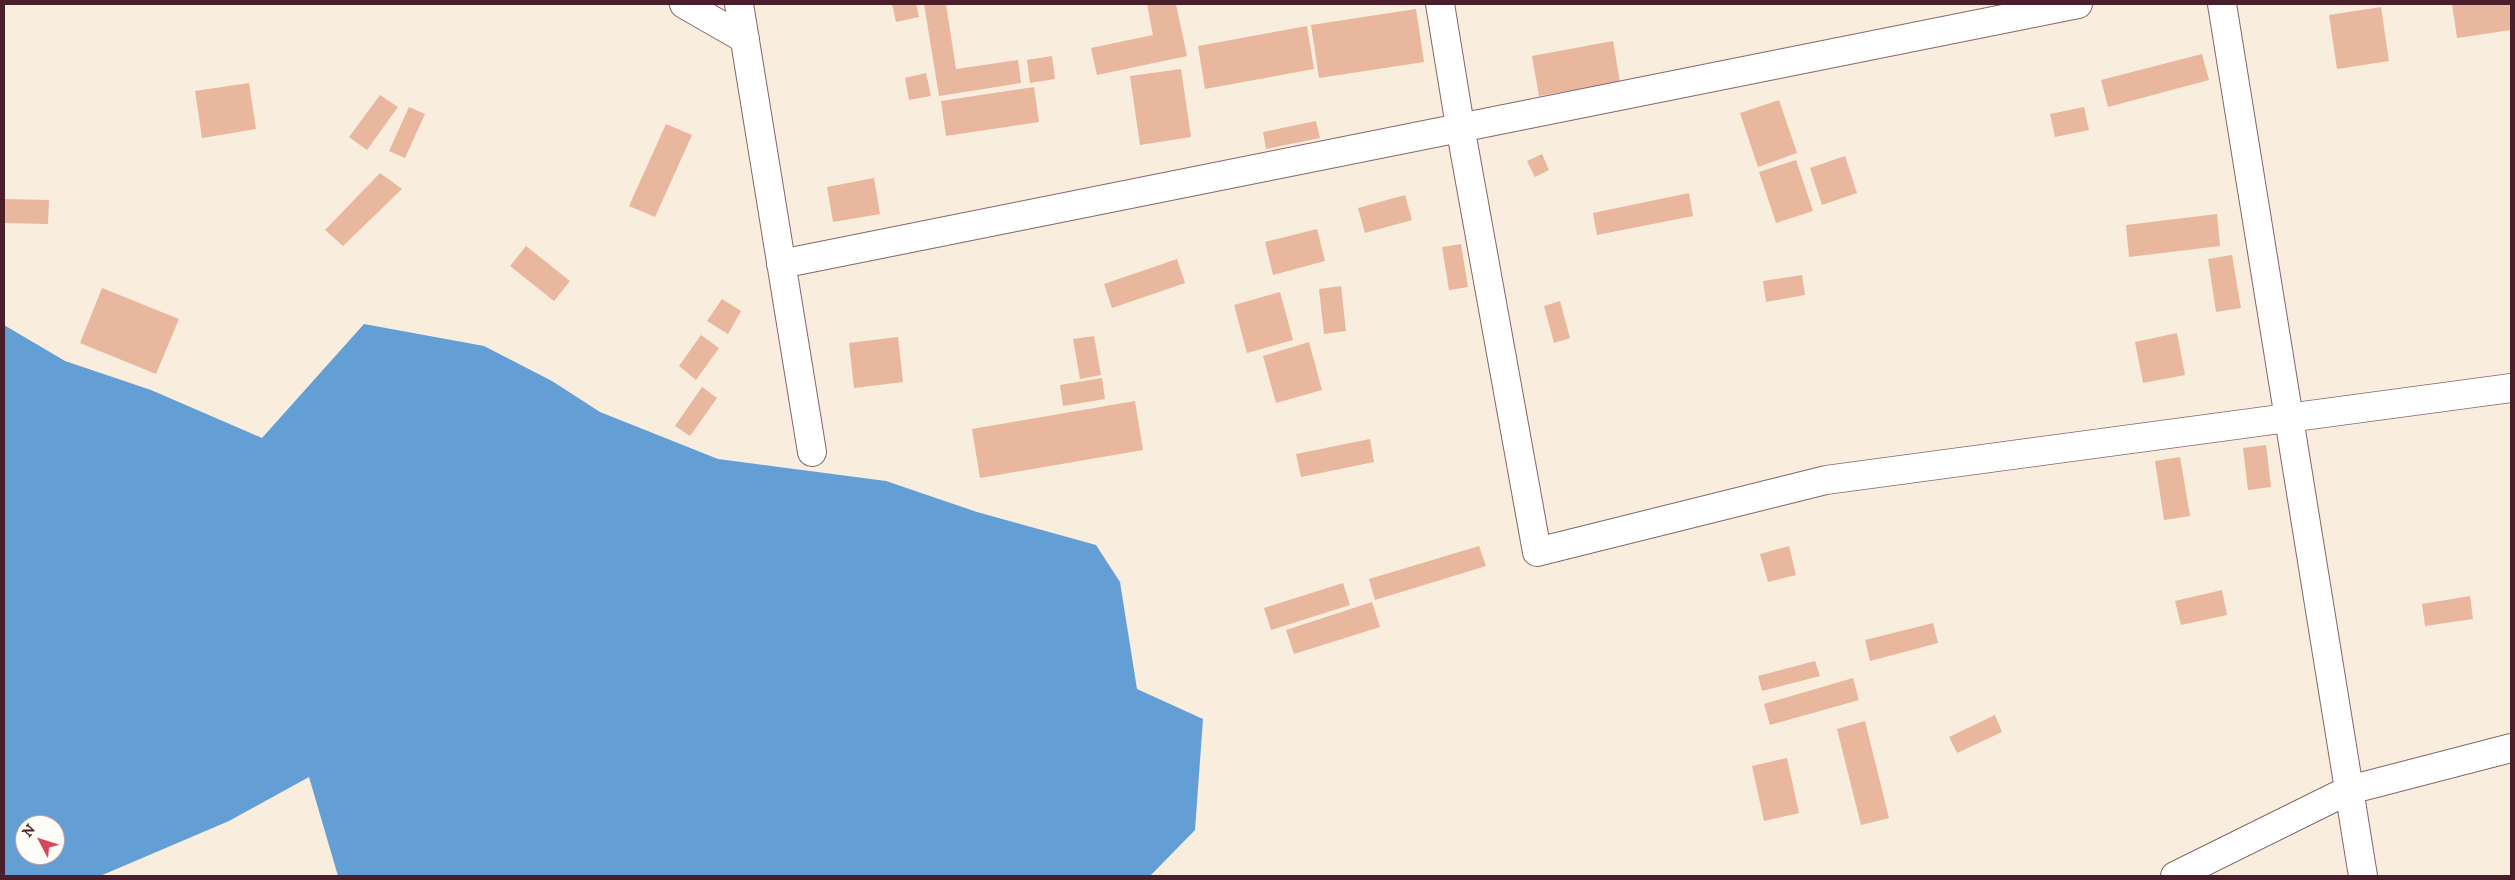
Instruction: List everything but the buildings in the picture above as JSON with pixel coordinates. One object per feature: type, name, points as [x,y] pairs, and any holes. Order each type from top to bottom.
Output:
[{"type":"street","points":[[684,4],[744,39]]},
{"type":"street","points":[[739,4],[812,452]]},
{"type":"street","points":[[1440,4],[1460,126],[1537,552],[1826,480],[2289,416],[2511,388]]},
{"type":"street","points":[[781,264],[1460,126],[2078,4]]},
{"type":"street","points":[[2222,4],[2363,876]]},
{"type":"street","points":[[2176,876],[2349,790],[2511,748]]},
{"type":"water","points":[[364,324],[484,346],[552,381],[600,412],[718,459],[886,481],[977,512],[1096,545],[1120,582],[1137,689],[1203,719],[1195,830],[1150,876],[338,876],[309,777],[229,821],[100,876],[4,876],[4,325],[65,361],[151,390],[262,438]]}]
